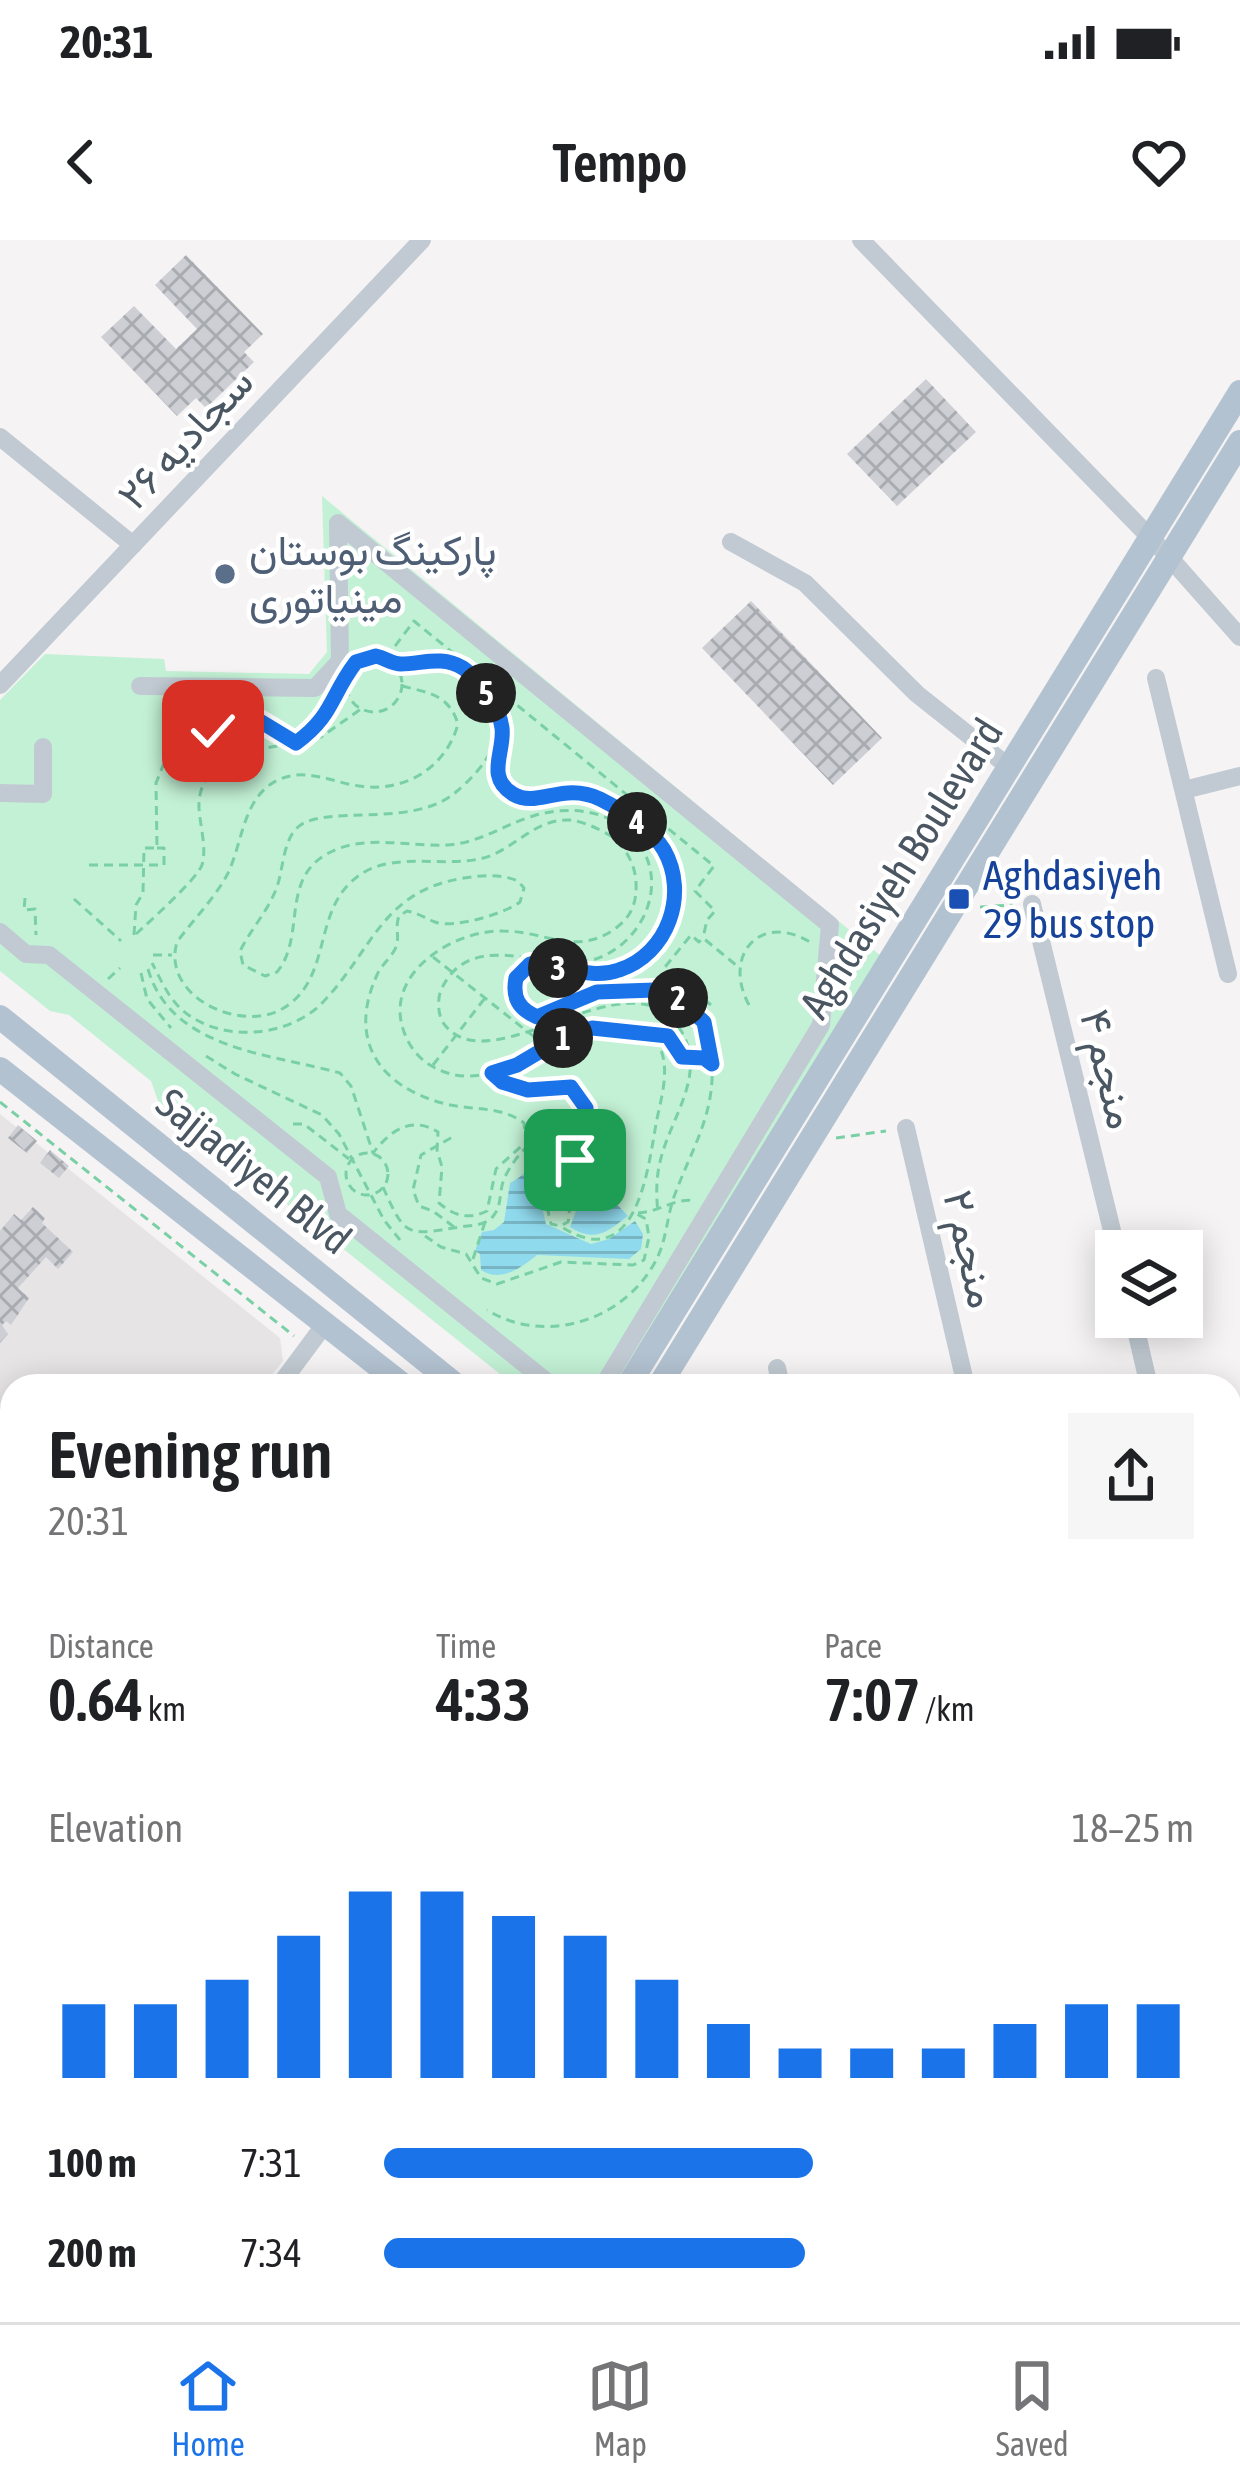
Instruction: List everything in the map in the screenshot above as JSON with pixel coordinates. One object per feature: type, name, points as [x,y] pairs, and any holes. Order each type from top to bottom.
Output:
[{"type":"main road","name":"Aghdasiyeh Boulevard","points":[[635,1374],[1240,392]]},
{"type":"main road","name":"Aghdasiyeh Boulevard","points":[[666,1374],[1240,442]]},
{"type":"main road","name":"Sajjadiyeh Blvd","points":[[0,1017],[442,1374]]},
{"type":"main road","name":"Sajjadiyeh Blvd","points":[[0,1070],[389,1374]]},
{"type":"street","name":"سجادیه ۲۶","points":[[0,686],[422,240]]},
{"type":"street","points":[[861,240],[1169,557],[1240,637]]},
{"type":"street","points":[[0,436],[133,544]]},
{"type":"street","points":[[140,686],[315,688],[340,661],[338,523],[830,925],[821,1025],[610,1374]]},
{"type":"street","points":[[731,542],[805,584],[917,694],[1009,767]]},
{"type":"street","points":[[1156,678],[1228,974]]},
{"type":"street","points":[[0,794],[43,794],[43,747]]},
{"type":"street","points":[[1184,790],[1240,776]]},
{"type":"street","name":"منجم ۴","points":[[1032,904],[1112,1230]]},
{"type":"street","points":[[0,932],[26,954],[49,955],[328,1177],[338,1214],[537,1374]]},
{"type":"street","name":"منجم ۲","points":[[906,1129],[963,1374]]},
{"type":"street","points":[[289,1374],[325,1324]]},
{"type":"street","points":[[1138,1338],[1146,1374]]},
{"type":"path","points":[[386,658],[414,621],[714,866],[695,891],[715,911],[707,920],[703,938],[699,942],[691,935],[665,967],[711,1005]]},
{"type":"path","points":[[296,743],[331,711],[349,671],[365,657],[386,658],[395,665],[402,686],[392,705],[372,712],[362,709],[347,693],[349,671]]},
{"type":"path","points":[[395,665],[434,658],[462,668],[497,708],[502,730],[496,770],[507,790],[528,800],[566,791],[581,793],[609,804],[650,833],[674,875],[675,902],[668,926],[653,949],[616,972],[577,973],[530,964],[516,978],[513,989],[524,1011],[537,1017],[597,992],[655,990],[675,996],[704,1022],[712,1064],[707,1122],[671,1203],[666,1240],[633,1292],[609,1311],[553,1328],[522,1325],[483,1307]]},
{"type":"path","points":[[401,675],[420,668],[458,674],[490,712],[494,731],[490,750],[454,795],[436,804],[413,812],[328,818],[299,826],[275,892],[240,951],[243,965],[265,976],[277,972],[287,960],[302,880],[322,857],[358,844],[466,842],[532,816],[580,811],[605,816],[625,827],[651,866],[649,908],[622,944],[581,962],[506,952],[469,962],[442,989],[438,1004],[442,1022],[456,1035],[476,1040],[529,1034],[577,1013],[621,1004],[661,1010],[674,1019],[687,1041],[692,1074],[660,1160],[658,1213]]},
{"type":"path","points":[[402,686],[442,697],[453,709],[458,724],[444,757],[409,781],[383,788],[299,774],[263,789],[250,810],[224,880],[177,942],[178,973],[202,1002],[218,1012],[259,1017],[282,1009],[309,982],[342,892],[368,869],[413,861],[481,859],[544,824],[571,820],[617,840],[629,855],[636,877],[635,904],[626,921],[588,943],[488,931],[432,956],[405,984],[400,1020],[406,1038],[432,1066],[457,1075],[492,1073],[592,1028],[608,1027],[668,1036],[682,1057],[704,1058],[712,1064]]},
{"type":"path","points":[[89,865],[144,865],[164,865],[164,848],[145,848],[144,865],[143,893],[136,905],[134,935],[193,880],[202,865],[199,801],[207,780],[226,761],[245,750],[321,736],[362,709]]},
{"type":"path","points":[[157,848],[156,783],[171,746],[202,731],[236,731],[253,717],[296,743]]},
{"type":"path","points":[[152,963],[181,1009],[202,1022],[252,1033],[280,1028],[323,1003],[400,903],[418,889],[479,876],[518,881],[524,888],[520,902],[492,916],[438,924],[420,913],[407,911],[399,916],[397,945],[368,995],[365,1037],[371,1054],[404,1086],[439,1103],[508,1114],[524,1123],[526,1142],[496,1169],[492,1200],[476,1216],[461,1216],[439,1203],[438,1132],[419,1123],[399,1127],[373,1154]]},
{"type":"path","points":[[25,898],[25,910],[35,909],[36,955]]},
{"type":"path","points":[[74,898],[121,941]]},
{"type":"path","points":[[953,908],[1032,904]]},
{"type":"path","points":[[737,966],[754,940],[783,932],[811,943],[826,968]]},
{"type":"path","points":[[703,938],[737,966],[749,1005]]},
{"type":"path","points":[[153,955],[174,955]]},
{"type":"path","points":[[432,956],[547,1047]]},
{"type":"path","points":[[148,969],[167,1007],[201,1033],[233,1047],[340,1073],[352,1086],[373,1154]]},
{"type":"path","points":[[141,973],[148,1000],[183,1038]]},
{"type":"path","points":[[432,1066],[485,998]]},
{"type":"path","points":[[636,1214],[664,1086],[662,1053],[647,1036]]},
{"type":"path","points":[[197,1050],[235,1074],[322,1115],[339,1133],[369,1195],[406,1246]]},
{"type":"path","points":[[492,1073],[502,1082],[528,1090],[571,1087],[586,1108],[573,1138]]},
{"type":"path","points":[[0,1102],[308,1347]]},
{"type":"path","points":[[259,1122],[304,1124],[350,1160]]},
{"type":"path","points":[[810,1141],[906,1129]]},
{"type":"path","points":[[423,1235],[485,1222],[498,1211],[506,1175],[538,1136],[552,1130],[566,1132],[578,1150],[547,1216],[551,1224],[581,1240],[602,1240],[636,1214],[658,1213],[682,1199],[710,1209]]},
{"type":"path","points":[[455,1228],[433,1210],[419,1206],[413,1190],[421,1155],[456,1135]]},
{"type":"path","points":[[373,1154],[388,1172],[383,1187],[361,1194],[348,1184],[350,1160],[373,1154]]},
{"type":"path","points":[[383,1187],[396,1217],[410,1231],[466,1253],[481,1278],[496,1284],[561,1262],[633,1265],[644,1260],[649,1237],[646,1219],[636,1214]]},
{"type":"path","points":[[557,1203],[566,1205],[570,1213],[568,1222],[560,1226]]},
{"type":"path","points":[[472,1260],[485,1222]]},
{"type":"shaded area","points":[[0,1114],[280,1338],[283,1361],[273,1374],[0,1374]]},
{"type":"green space","points":[[322,496],[881,956],[630,1374],[500,1374],[158,1101],[151,1081],[69,1015],[50,1011],[0,971],[0,700],[45,654],[164,659],[166,671],[309,674],[327,652]]},
{"type":"water","points":[[565,1148],[571,1153],[555,1195],[542,1207],[546,1224],[591,1244],[609,1239],[635,1221],[643,1234],[641,1249],[629,1259],[537,1255],[503,1274],[481,1270],[480,1254],[475,1251],[482,1232],[504,1222],[510,1183],[541,1157]]},
{"type":"water","points":[[577,1162],[628,1216],[614,1227],[587,1234],[570,1227],[576,1211],[564,1198]]},
{"type":"building","points":[[186,255],[263,334],[244,352],[254,362],[206,408],[196,398],[177,416],[101,337],[134,306],[176,349],[197,329],[155,285]]},
{"type":"building","points":[[926,379],[976,432],[897,506],[847,454]]},
{"type":"building","points":[[751,601],[882,738],[833,785],[702,648]]},
{"type":"building","points":[[18,1125],[37,1141],[27,1153],[8,1138]]},
{"type":"building","points":[[50,1150],[69,1166],[59,1178],[40,1163]]},
{"type":"building","points":[[33,1207],[45,1218],[42,1223],[73,1252],[58,1269],[46,1257],[18,1288],[29,1298],[11,1325],[6,1321],[2,1325],[8,1334],[0,1343],[0,1231],[14,1214],[21,1220]]},
{"type":"place","name":"پارکینگ بوستان مینیاتوری","points":[[225,574]]},
{"type":"place","name":"Aghdasiyeh 29 bus stop","points":[[959,899]]},
{"type":"route","points":[[213,731],[236,731],[253,717],[296,743],[331,711],[356,662],[376,656],[395,665],[434,658],[462,668],[497,708],[502,730],[496,770],[507,790],[528,800],[566,791],[595,797],[623,811],[650,833],[674,875],[675,902],[668,926],[653,949],[616,972],[577,973],[530,964],[516,978],[516,1001],[537,1017],[597,992],[626,988],[675,996],[704,1022],[712,1064],[704,1058],[682,1057],[668,1036],[608,1027],[561,1039],[517,1065],[492,1073],[514,1088],[571,1087],[580,1096],[586,1108],[573,1138],[578,1150],[575,1160]]}]
